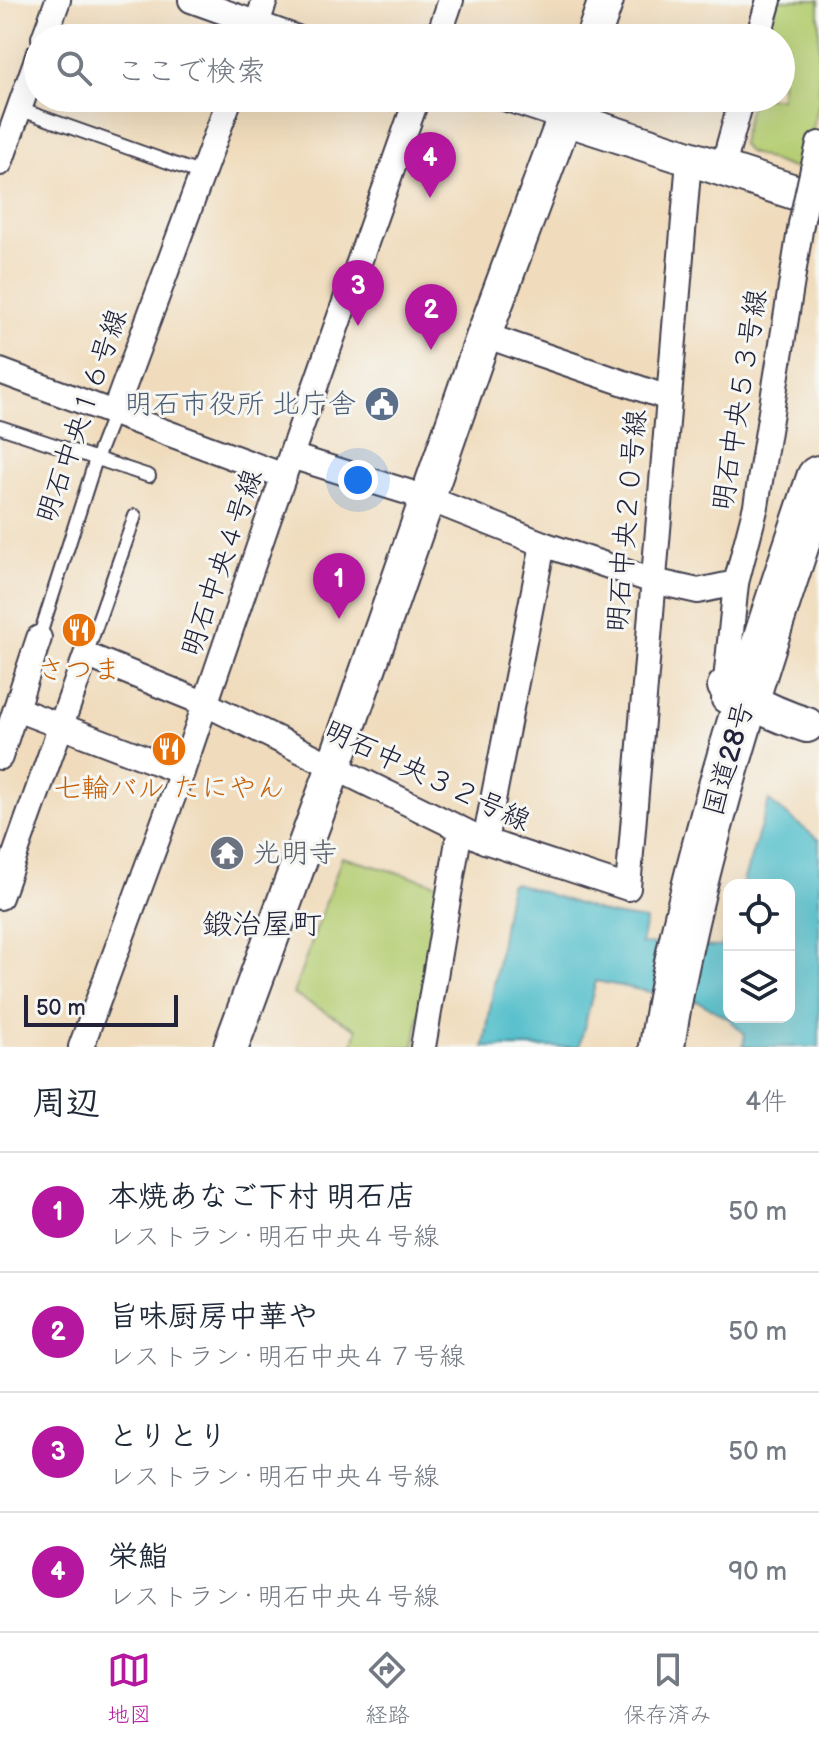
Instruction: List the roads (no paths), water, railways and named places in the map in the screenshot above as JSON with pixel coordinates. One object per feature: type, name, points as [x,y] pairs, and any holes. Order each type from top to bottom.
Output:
[{"type":"highway","name":"国道28号","points":[[664,1034],[711,822],[735,693],[771,618],[819,478]]},
{"type":"street","points":[[49,24],[58,0]]},
{"type":"street","points":[[191,0],[240,24]]},
{"type":"street","points":[[256,24],[265,0]]},
{"type":"street","points":[[443,24],[451,0]]},
{"type":"street","points":[[598,24],[606,0]]},
{"type":"street","points":[[762,24],[769,0]]},
{"type":"street","points":[[0,163],[24,95]]},
{"type":"street","name":"明石中央１６号線","points":[[114,413],[225,112]]},
{"type":"street","name":"明石中央４号線","points":[[81,1047],[182,772],[412,112]]},
{"type":"street","points":[[231,1047],[567,112]]},
{"type":"street","points":[[577,112],[689,160],[811,198]]},
{"type":"street","points":[[722,170],[738,112]]},
{"type":"street","name":"明石中央５３号線","points":[[735,693],[736,583],[756,506],[819,144]]},
{"type":"street","name":"明石中央２０号線","points":[[628,888],[689,160]]},
{"type":"street","points":[[484,335],[668,398]]},
{"type":"street","points":[[0,371],[114,413],[288,466],[427,498],[543,544],[653,581],[698,591],[736,583]]},
{"type":"street","points":[[485,841],[543,544]]},
{"type":"street","name":"明石中央１６号線","points":[[0,757],[8,706],[39,638]]},
{"type":"street","points":[[0,897],[86,655]]},
{"type":"street","name":"明石中央３２号線","points":[[86,655],[206,704],[485,841],[628,888]]},
{"type":"street","points":[[735,693],[788,719],[813,723]]},
{"type":"street","points":[[8,706],[182,772]]},
{"type":"street","points":[[423,1047],[460,829]]},
{"type":"lane","points":[[19,109],[24,111]]},
{"type":"lane","points":[[27,112],[202,174]]},
{"type":"lane","name":"明石中央１６号線","points":[[39,638],[96,459],[114,413]]},
{"type":"lane","points":[[0,427],[149,476]]},
{"type":"lane","points":[[86,655],[135,516]]},
{"type":"water","points":[[769,801],[819,840],[819,1047],[743,1047],[745,1034],[733,1023],[795,1023],[795,879],[744,879]]},
{"type":"water","points":[[515,883],[608,914],[646,920],[641,944],[721,947],[723,941],[723,1016],[699,1002],[596,981],[579,1047],[484,1047],[510,884]]},
{"type":"place","name":"栄鮨","points":[[430,198]]},
{"type":"place","name":"とりとり","points":[[358,326]]},
{"type":"place","name":"旨味厨房中華や","points":[[431,350]]},
{"type":"place","name":"明石市役所 北庁舎","points":[[382,404]]},
{"type":"place","name":"本焼あなご下村 明石店","points":[[339,619]]},
{"type":"place","name":"さつま","points":[[79,630]]},
{"type":"place","name":"七輪バル たにやん","points":[[169,749]]},
{"type":"place","name":"光明寺","points":[[227,853]]},
{"type":"district","name":"鍛治屋町","points":[[262,925]]}]
